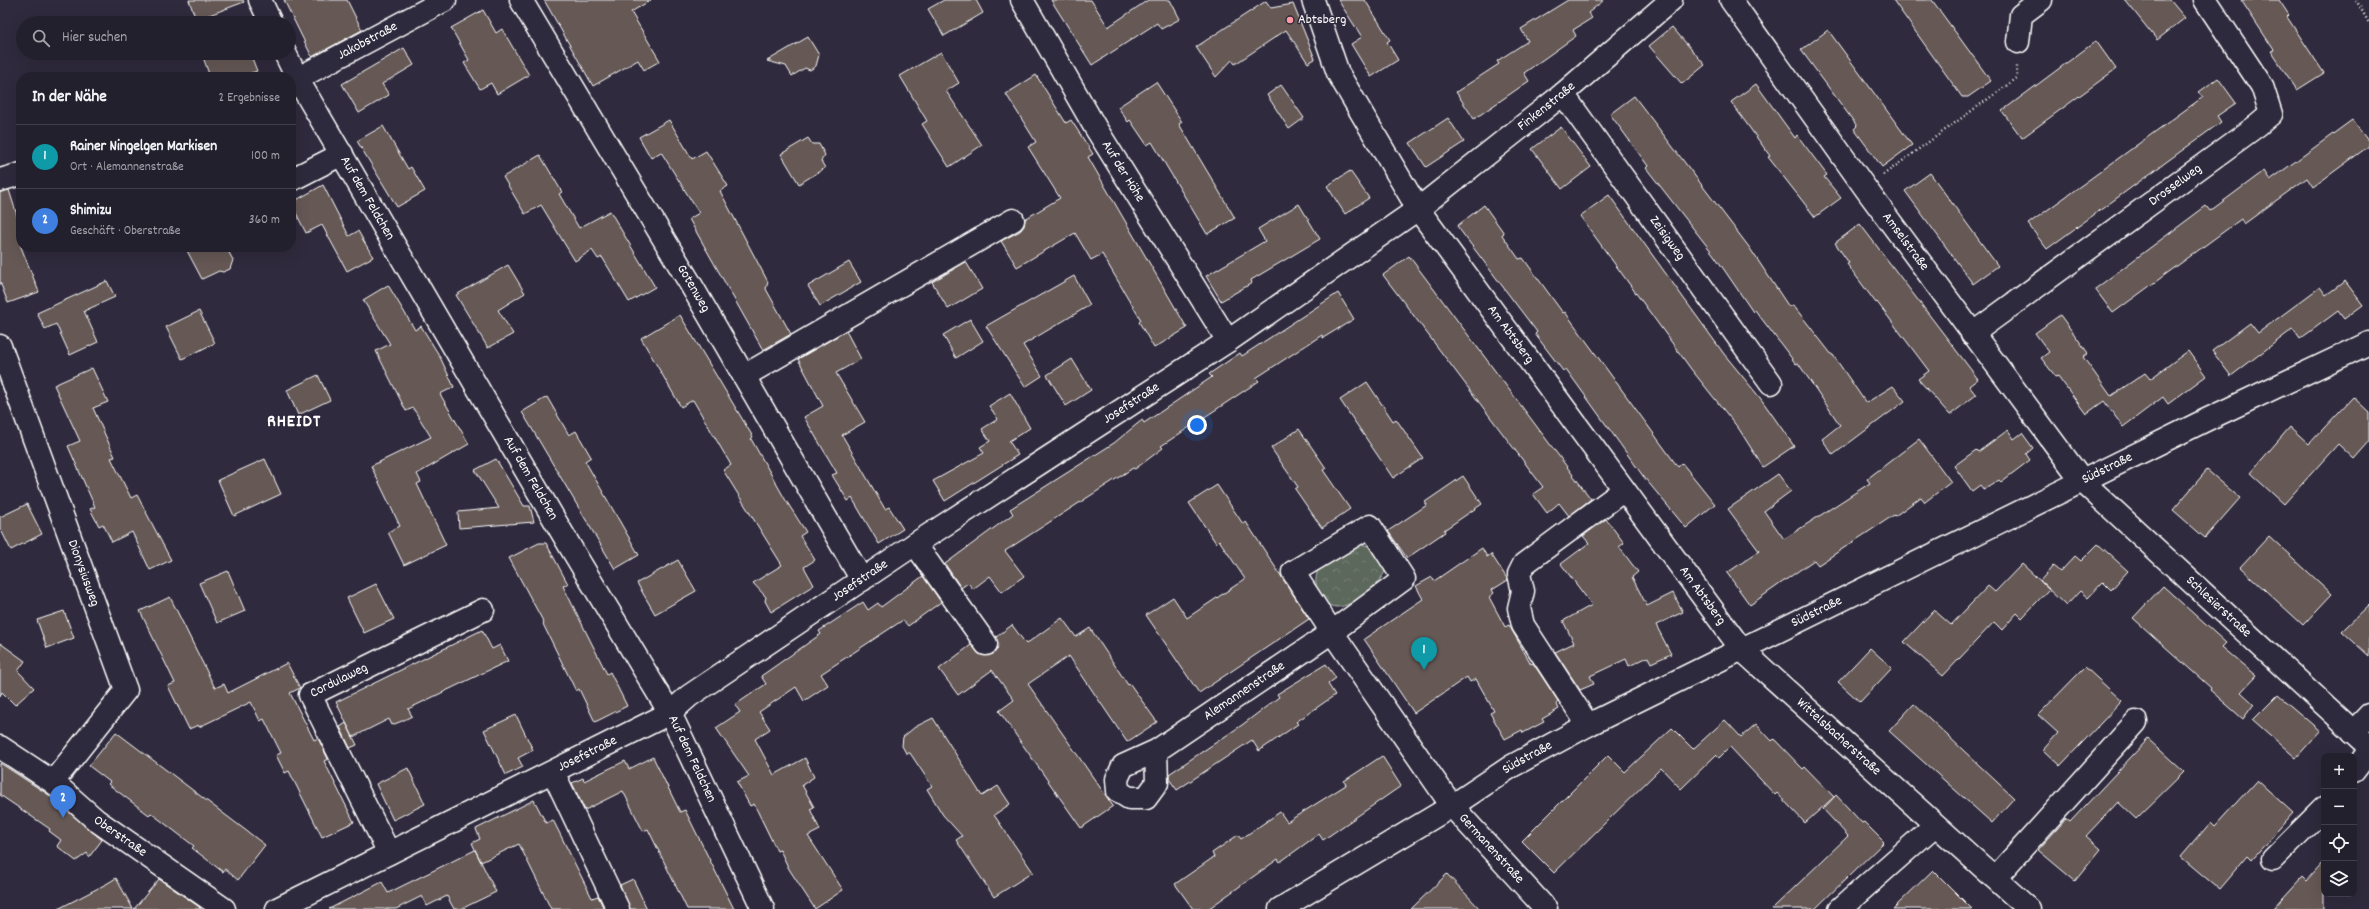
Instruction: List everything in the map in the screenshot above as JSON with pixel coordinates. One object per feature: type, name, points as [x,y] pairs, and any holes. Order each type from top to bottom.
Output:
[{"type":"street","points":[[260,0],[268,16]]},
{"type":"street","name":"Jakobstraße","points":[[296,80],[445,0]]},
{"type":"street","name":"Gotenweg","points":[[521,0],[744,376],[862,580]]},
{"type":"street","name":"Auf der Höhe","points":[[1022,0],[1095,127],[1228,341]]},
{"type":"street","name":"Am Abtsberg","points":[[1313,0],[1338,73],[1418,209],[1742,650]]},
{"type":"street","name":"Finkenstraße","points":[[1418,209],[1563,94],[1671,0]]},
{"type":"street","name":"Amselstraße","points":[[1731,0],[1866,189],[2082,482]]},
{"type":"street","points":[[2018,42],[2021,15],[2041,0]]},
{"type":"street","name":"Drosselweg","points":[[1972,334],[2258,126],[2271,114],[2262,86],[2205,0]]},
{"type":"street","name":"Auf dem Feldchen","points":[[288,60],[292,72]]},
{"type":"street","name":"Auf dem Feldchen","points":[[296,83],[342,154],[571,548],[670,713],[763,909]]},
{"type":"street","name":"Zeisigweg","points":[[1563,94],[1771,383]]},
{"type":"street","points":[[296,177],[342,154]]},
{"type":"street","points":[[0,180],[16,175]]},
{"type":"street","name":"Josefstraße","points":[[277,909],[670,713],[689,696],[915,544],[1228,341],[1418,209]]},
{"type":"street","points":[[744,376],[1013,220]]},
{"type":"street","name":"Südstraße","points":[[1280,909],[1452,806],[1512,766],[1588,725],[2206,420],[2369,343]]},
{"type":"street","name":"Dionysiusweg","points":[[0,346],[126,690],[53,782]]},
{"type":"street","name":"Schlesierstraße","points":[[2082,482],[2361,739],[2369,715]]},
{"type":"street","points":[[1588,725],[1522,625],[1520,608],[1523,591],[1519,574],[1524,564],[1624,490]]},
{"type":"street","name":"Alemannenstraße","points":[[1156,750],[1332,632],[1404,579],[1370,526],[1293,572],[1332,632],[1452,806]]},
{"type":"street","points":[[915,544],[986,644]]},
{"type":"street","name":"Cordulaweg","points":[[388,853],[310,695],[483,610]]},
{"type":"street","name":"Wittelsbacherstraße","points":[[1742,650],[2029,909]]},
{"type":"street","points":[[1995,878],[2136,722]]},
{"type":"street","name":"Oberstraße","points":[[0,747],[53,782],[96,820],[224,909]]},
{"type":"street","points":[[2357,767],[2369,751]]},
{"type":"street","points":[[553,772],[618,909]]},
{"type":"street","name":"Germanenstraße","points":[[1452,806],[1546,909]]},
{"type":"street","points":[[2273,859],[2321,811]]},
{"type":"street","points":[[1840,909],[1935,824]]},
{"type":"path","points":[[2356,0],[2369,23]]},
{"type":"path","points":[[1866,189],[2017,78],[2018,42]]},
{"type":"green space","points":[[1353,544],[1366,545],[1374,550],[1386,569],[1373,588],[1366,594],[1343,606],[1331,606],[1325,603],[1318,592],[1316,585],[1317,572],[1327,561]]},
{"type":"building","points":[[189,0],[243,0],[244,2],[207,16],[195,16]]},
{"type":"building","points":[[284,0],[347,0],[362,30],[312,57],[296,24],[296,16],[292,16]]},
{"type":"building","points":[[544,0],[651,0],[631,12],[660,61],[644,70],[638,60],[593,86]]},
{"type":"building","points":[[944,0],[976,0],[983,13],[944,36],[928,9]]},
{"type":"building","points":[[1051,0],[1091,0],[1108,27],[1148,0],[1170,0],[1180,19],[1161,29],[1157,23],[1092,65]]},
{"type":"building","points":[[1338,0],[1365,0],[1390,40],[1387,42],[1398,60],[1371,77],[1351,44],[1362,37]]},
{"type":"building","points":[[1568,0],[1604,0],[1588,13],[1592,18],[1573,30],[1576,36],[1524,73],[1529,81],[1474,119],[1456,92],[1499,64],[1497,61],[1528,41],[1521,29]]},
{"type":"building","points":[[1893,0],[1932,0],[1991,81],[1968,97],[1962,97]]},
{"type":"building","points":[[2125,0],[2170,0],[2185,18],[2157,40]]},
{"type":"building","points":[[2241,0],[2279,0],[2289,15],[2287,17],[2324,73],[2297,90],[2271,51],[2274,50]]},
{"type":"building","points":[[1266,1],[1271,8],[1293,4],[1315,59],[1308,63],[1286,30],[1235,64],[1232,60],[1216,77],[1196,47]]},
{"type":"building","points":[[483,10],[496,33],[502,29],[529,75],[497,94],[491,83],[480,89],[464,63],[469,60],[451,28]]},
{"type":"building","points":[[1672,27],[1705,65],[1682,84],[1649,46]]},
{"type":"building","points":[[1828,30],[1912,145],[1882,167],[1854,129],[1857,126],[1801,50]]},
{"type":"building","points":[[808,37],[819,55],[816,66],[810,70],[805,68],[792,76],[786,66],[767,61]]},
{"type":"building","points":[[2096,41],[2116,69],[2022,138],[2002,111]]},
{"type":"building","points":[[404,48],[414,65],[382,84],[389,95],[359,113],[342,84]]},
{"type":"building","points":[[941,52],[959,83],[946,91],[982,145],[949,167],[922,124],[927,121],[900,76]]},
{"type":"building","points":[[204,60],[253,60],[257,71],[254,72],[208,72]]},
{"type":"building","points":[[1036,75],[1066,123],[1071,120],[1093,154],[1088,157],[1187,328],[1154,348],[1139,322],[1141,320],[1102,254],[1091,260],[1075,233],[1017,267],[1001,241],[1020,231],[1024,226],[1025,219],[1060,198],[1028,147],[1036,142],[1006,94]]},
{"type":"building","points":[[2218,78],[2236,103],[2217,116],[2221,122],[2047,249],[2028,224],[2203,97],[2199,92]]},
{"type":"building","points":[[1156,82],[1182,122],[1179,124],[1235,218],[1207,234],[1152,142],[1147,145],[1130,120],[1128,122],[1118,107]]},
{"type":"building","points":[[1756,84],[1795,138],[1797,135],[1827,175],[1824,177],[1841,198],[1815,217],[1768,157],[1770,156],[1731,102]]},
{"type":"building","points":[[1281,85],[1304,118],[1289,129],[1267,95]]},
{"type":"building","points":[[1634,96],[1749,247],[1789,307],[1793,305],[1833,355],[1866,403],[1893,386],[1905,401],[1833,455],[1822,439],[1840,425],[1798,363],[1796,364],[1755,310],[1753,312],[1714,255],[1646,168],[1648,166],[1610,114]]},
{"type":"building","points":[[1448,118],[1464,142],[1426,167],[1410,143]]},
{"type":"building","points":[[669,120],[692,159],[706,151],[728,186],[720,191],[768,282],[766,289],[791,334],[763,350],[689,219],[699,213],[661,152],[651,158],[639,137]]},
{"type":"building","points":[[2352,120],[2369,142],[2369,146],[2313,187],[2307,178],[2244,224],[2241,219],[2113,313],[2095,289],[2206,206],[2210,211],[2264,171],[2270,180]]},
{"type":"building","points":[[383,126],[408,169],[411,167],[425,191],[397,207],[357,141]]},
{"type":"building","points":[[1561,127],[1591,167],[1562,189],[1532,149]]},
{"type":"building","points":[[808,138],[812,144],[819,144],[825,155],[821,161],[825,168],[799,184],[781,154]]},
{"type":"building","points":[[540,155],[562,192],[559,194],[579,228],[610,211],[655,287],[629,302],[602,257],[598,259],[592,250],[575,261],[541,205],[525,214],[503,177]]},
{"type":"building","points":[[1350,171],[1369,198],[1345,214],[1327,186]]},
{"type":"building","points":[[1930,173],[1998,266],[1973,284],[1905,191]]},
{"type":"building","points":[[323,185],[349,236],[358,231],[373,257],[347,271],[322,225],[306,233],[296,213],[296,200]]},
{"type":"building","points":[[9,190],[16,212],[16,252],[23,252],[39,292],[8,303],[0,282],[0,192]]},
{"type":"building","points":[[1609,195],[1724,354],[1761,399],[1794,446],[1763,467],[1739,429],[1691,369],[1580,216]]},
{"type":"building","points":[[1299,204],[1320,239],[1251,280],[1252,283],[1221,301],[1206,276],[1265,241],[1258,229]]},
{"type":"building","points":[[1484,205],[1504,233],[1502,235],[1519,259],[1523,258],[1563,313],[1565,312],[1678,467],[1682,463],[1715,504],[1686,528],[1643,476],[1566,369],[1563,371],[1535,334],[1537,332],[1457,226]]},
{"type":"building","points":[[1860,224],[1978,379],[1969,386],[1976,395],[1950,415],[1918,379],[1929,371],[1847,264],[1849,263],[1835,243]]},
{"type":"building","points":[[188,252],[229,252],[233,260],[230,269],[223,272],[219,271],[202,279]]},
{"type":"building","points":[[1409,256],[1591,499],[1569,516],[1559,503],[1547,513],[1533,494],[1543,487],[1383,275]]},
{"type":"building","points":[[849,262],[861,282],[820,306],[808,286]]},
{"type":"building","points":[[966,262],[982,289],[948,309],[932,282]]},
{"type":"building","points":[[508,265],[525,293],[498,310],[513,334],[488,348],[456,295]]},
{"type":"building","points":[[1074,276],[1090,305],[1023,345],[1042,376],[1025,387],[986,326]]},
{"type":"building","points":[[107,281],[115,297],[84,311],[98,342],[70,355],[56,324],[45,329],[37,313]]},
{"type":"building","points":[[2345,281],[2363,305],[2344,319],[2338,311],[2300,339],[2293,329],[2231,376],[2212,351],[2250,323],[2258,333],[2320,287],[2326,295]]},
{"type":"building","points":[[388,285],[415,330],[421,326],[439,355],[454,387],[440,394],[469,444],[417,474],[421,482],[417,484],[446,545],[404,565],[388,532],[400,526],[371,466],[431,437],[413,408],[406,411],[376,351],[390,344],[363,300]]},
{"type":"building","points":[[1338,293],[1354,319],[1323,338],[1322,335],[1256,378],[1259,381],[1161,446],[1163,448],[1135,469],[1133,468],[1005,551],[1024,576],[1002,592],[990,576],[973,589],[968,583],[961,588],[945,564],[1013,514],[1010,509],[1114,443],[1142,420],[1144,423],[1212,377],[1209,374],[1240,353],[1242,356]]},
{"type":"building","points":[[199,311],[215,343],[182,359],[166,327]]},
{"type":"building","points":[[680,315],[753,437],[751,439],[785,499],[806,532],[800,536],[815,560],[804,567],[814,585],[771,612],[765,601],[766,597],[753,583],[782,565],[723,470],[731,465],[693,400],[681,407],[641,338]]},
{"type":"building","points":[[2060,315],[2088,353],[2083,357],[2111,396],[2145,373],[2150,379],[2188,351],[2206,376],[2168,404],[2163,397],[2123,427],[2104,401],[2086,414],[2058,376],[2056,377],[2041,358],[2049,352],[2035,333]]},
{"type":"building","points":[[970,319],[983,341],[956,358],[943,335]]},
{"type":"building","points":[[846,331],[861,359],[836,373],[865,422],[842,435],[885,509],[889,507],[903,529],[879,544],[852,498],[848,501],[832,475],[837,473],[804,417],[823,406],[798,359]]},
{"type":"building","points":[[1072,359],[1091,390],[1066,406],[1047,375]]},
{"type":"building","points":[[92,368],[108,402],[93,408],[115,457],[111,458],[131,498],[137,495],[171,560],[150,570],[132,532],[112,542],[103,524],[99,526],[90,509],[95,507],[68,446],[80,441],[54,385]]},
{"type":"building","points":[[318,375],[330,400],[298,415],[287,390]]},
{"type":"building","points":[[1367,382],[1393,421],[1396,419],[1423,458],[1393,478],[1340,400]]},
{"type":"building","points":[[1010,393],[1030,428],[1009,441],[1018,455],[945,501],[933,481],[984,453],[980,447],[990,441],[982,429],[998,419],[989,406]]},
{"type":"building","points":[[547,397],[569,435],[576,431],[591,457],[585,461],[639,555],[615,569],[522,412]]},
{"type":"building","points":[[2353,397],[2369,412],[2369,442],[2354,459],[2338,444],[2284,504],[2250,473],[2290,427],[2309,444]]},
{"type":"building","points":[[1299,429],[1326,468],[1323,470],[1350,509],[1322,528],[1295,489],[1298,487],[1271,448]]},
{"type":"building","points":[[2008,430],[2014,439],[2022,433],[2033,448],[2026,454],[2030,460],[2001,482],[1999,480],[1984,490],[1980,485],[1972,491],[1954,466],[1976,450],[1978,452]]},
{"type":"building","points":[[1919,439],[1951,482],[1925,502],[1921,497],[1895,516],[1894,515],[1818,565],[1814,560],[1750,605],[1727,573],[1759,551],[1728,509],[1778,474],[1791,491],[1764,511],[1784,539],[1870,483],[1867,479]]},
{"type":"building","points":[[265,459],[281,494],[234,516],[218,480]]},
{"type":"building","points":[[496,459],[524,506],[530,506],[534,522],[459,528],[458,512],[499,508],[475,470]]},
{"type":"building","points":[[2207,470],[2240,498],[2205,538],[2173,510]]},
{"type":"building","points":[[1463,476],[1482,504],[1407,558],[1388,531],[1427,505],[1425,502]]},
{"type":"building","points":[[1217,485],[1243,524],[1246,522],[1309,619],[1199,693],[1146,615],[1173,597],[1187,618],[1245,579],[1219,540],[1216,543],[1189,503]]},
{"type":"building","points":[[27,504],[42,534],[11,550],[0,528],[0,517]]},
{"type":"building","points":[[1606,519],[1624,543],[1619,547],[1638,572],[1632,577],[1647,606],[1673,593],[1683,612],[1656,625],[1671,654],[1651,663],[1648,657],[1629,666],[1626,659],[1590,676],[1594,684],[1580,690],[1555,652],[1574,643],[1563,621],[1592,605],[1561,564],[1589,543],[1583,536]]},
{"type":"building","points":[[2269,536],[2332,594],[2303,625],[2240,567]]},
{"type":"building","points":[[539,543],[546,543],[568,584],[563,586],[607,674],[610,672],[627,706],[595,722],[579,689],[576,691],[543,624],[544,623],[509,558]]},
{"type":"building","points":[[2098,544],[2128,571],[2111,590],[2103,582],[2088,598],[2080,591],[2066,606],[2040,581],[2053,566],[2060,572],[2075,556],[2081,561]]},
{"type":"building","points":[[1482,548],[1487,557],[1491,554],[1508,580],[1492,590],[1494,593],[1489,597],[1505,627],[1509,625],[1531,664],[1533,663],[1558,701],[1556,703],[1559,709],[1542,719],[1544,722],[1523,733],[1522,730],[1505,739],[1490,713],[1494,711],[1476,679],[1470,682],[1467,677],[1414,713],[1364,639],[1423,599],[1416,586],[1432,577],[1434,581]]},
{"type":"building","points":[[678,560],[696,591],[655,614],[637,583]]},
{"type":"building","points":[[2022,564],[2049,589],[2022,618],[2017,613],[2002,630],[1994,622],[1943,676],[1904,642],[1934,610],[1951,625],[1988,586],[1995,592]]},
{"type":"building","points":[[228,571],[245,611],[217,623],[199,583]]},
{"type":"building","points":[[923,576],[941,602],[908,626],[903,620],[821,674],[828,685],[804,701],[796,687],[759,712],[770,729],[755,739],[774,775],[805,758],[814,777],[802,785],[814,807],[810,809],[820,830],[808,836],[843,890],[815,909],[789,869],[780,850],[777,851],[754,804],[750,806],[737,782],[749,776],[716,728],[740,712],[735,705],[766,684],[761,676],[821,634],[819,631],[863,602],[868,610],[878,603],[881,607]]},
{"type":"building","points":[[376,584],[394,619],[364,633],[347,598]]},
{"type":"building","points":[[2163,586],[2226,643],[2222,647],[2256,676],[2241,692],[2254,704],[2243,719],[2133,618]]},
{"type":"building","points":[[170,597],[215,688],[224,684],[228,693],[287,663],[300,688],[290,693],[314,740],[318,738],[328,759],[324,761],[354,822],[322,837],[289,771],[285,773],[276,755],[281,753],[264,719],[260,721],[251,702],[199,727],[198,725],[189,729],[168,686],[175,683],[140,611]]},
{"type":"building","points":[[2369,605],[2369,656],[2342,631]]},
{"type":"building","points":[[64,611],[74,638],[47,648],[37,620]]},
{"type":"building","points":[[1062,618],[1076,637],[1090,628],[1128,685],[1130,684],[1157,722],[1127,742],[1069,656],[1028,684],[1113,806],[1081,828],[999,711],[1014,700],[992,670],[958,695],[939,669],[971,645],[981,655],[993,654],[997,649],[996,637],[1012,625],[1026,644]]},
{"type":"building","points":[[482,630],[492,649],[500,645],[508,661],[408,709],[412,716],[402,721],[392,725],[389,719],[353,737],[336,702]]},
{"type":"building","points":[[0,643],[25,661],[18,671],[34,688],[15,705],[2,692],[0,696]]},
{"type":"building","points":[[1870,648],[1892,668],[1860,702],[1838,682]]},
{"type":"building","points":[[1326,664],[1336,678],[1328,684],[1335,695],[1296,722],[1298,724],[1259,751],[1252,740],[1177,790],[1169,779],[1169,774],[1242,725],[1279,697],[1277,694]]},
{"type":"building","points":[[2085,667],[2122,701],[2060,766],[2043,750],[2058,733],[2038,715]]},
{"type":"building","points":[[2278,695],[2320,731],[2296,758],[2253,720]]},
{"type":"building","points":[[1914,704],[2014,798],[1992,823],[1889,731]]},
{"type":"building","points":[[516,715],[533,750],[518,758],[523,767],[506,775],[484,730]]},
{"type":"building","points":[[933,718],[982,796],[998,786],[1010,804],[994,815],[1033,872],[994,897],[956,840],[962,836],[943,815],[927,789],[932,786],[910,753],[906,753],[902,746],[903,737],[915,727]]},
{"type":"building","points":[[1725,720],[1741,737],[1756,724],[1772,741],[1774,739],[1803,769],[1805,767],[1834,797],[1805,823],[1777,793],[1775,795],[1730,747],[1719,758],[1716,755],[1681,789],[1661,768],[1554,873],[1522,841],[1608,755],[1625,772],[1672,728],[1693,749]]},
{"type":"building","points":[[346,723],[357,745],[350,748],[340,727]]},
{"type":"building","points":[[116,732],[265,845],[238,880],[225,869],[223,872],[192,848],[194,846],[151,813],[149,815],[108,784],[110,782],[89,766]]},
{"type":"building","points":[[2148,739],[2184,772],[2136,819],[2118,802],[2086,836],[2101,849],[2075,881],[2038,850],[2066,819],[2070,822]]},
{"type":"building","points":[[1382,756],[1401,786],[1323,840],[1319,834],[1280,862],[1278,859],[1208,909],[1193,909],[1175,884],[1214,857],[1212,853],[1238,835],[1241,839],[1280,812],[1287,822],[1346,785],[1344,781]]},
{"type":"building","points":[[653,757],[680,812],[685,810],[734,909],[687,909],[648,829],[643,831],[623,791],[585,810],[572,783],[583,778],[584,781],[625,761],[629,769]]},
{"type":"building","points":[[0,763],[49,795],[102,840],[89,857],[87,853],[76,861],[57,846],[61,840],[49,831],[50,829],[0,795]]},
{"type":"building","points":[[408,768],[425,804],[393,820],[376,784]]},
{"type":"building","points":[[2257,780],[2293,813],[2252,859],[2248,855],[2219,889],[2181,857],[2211,822],[2215,826]]},
{"type":"building","points":[[1836,795],[1862,823],[1864,822],[1884,842],[1815,909],[1772,909],[1848,836],[1823,809]]},
{"type":"building","points":[[534,800],[546,823],[553,820],[592,898],[598,896],[604,909],[551,909],[519,844],[481,862],[472,843],[480,839],[476,829]]},
{"type":"building","points":[[475,850],[496,892],[461,909],[454,909],[447,896],[427,906],[422,896],[396,909],[329,909],[382,882],[388,893]]},
{"type":"building","points":[[2321,864],[2321,897],[2324,897],[2324,909],[2273,909],[2302,877],[2306,881]]},
{"type":"building","points":[[1933,870],[1972,909],[1893,909]]},
{"type":"building","points":[[1447,874],[1480,909],[1411,909]]},
{"type":"building","points":[[116,878],[133,909],[58,909],[108,883]]},
{"type":"building","points":[[159,879],[198,906],[201,909],[134,909]]},
{"type":"building","points":[[633,879],[647,909],[630,909],[620,885]]},
{"type":"place","name":"Abtsberg","points":[[1290,20]]},
{"type":"place","name":"Rainer Ningelgen Markisen","points":[[1424,670]]},
{"type":"place","name":"Shimizu","points":[[63,818]]},
{"type":"district","name":"RHEIDT","points":[[294,422]]}]
